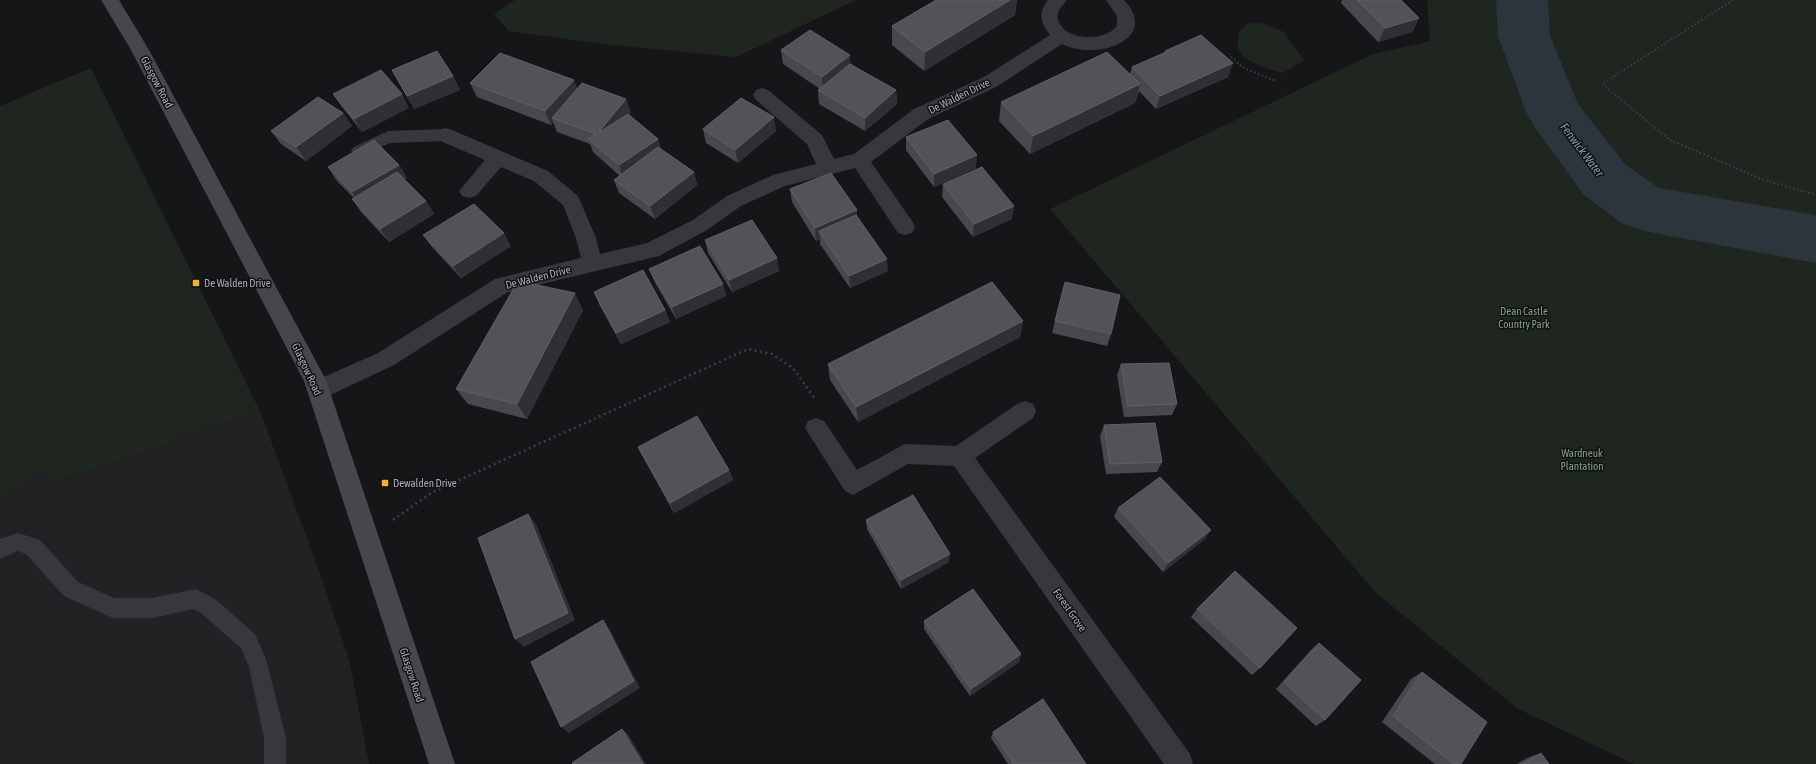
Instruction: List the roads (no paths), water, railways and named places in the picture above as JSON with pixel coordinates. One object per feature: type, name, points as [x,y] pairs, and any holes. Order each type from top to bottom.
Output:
[{"type":"main road","name":"Glasgow Road","points":[[110,0],[140,50],[315,380],[442,764]]},
{"type":"street","points":[[1058,0],[1052,6],[1048,16],[1052,27],[1061,36],[1074,42],[1090,45],[1106,43],[1118,37],[1126,29],[1128,18],[1124,8],[1115,0]]},
{"type":"street","name":"De Walden Drive","points":[[318,390],[386,359],[502,286],[652,250],[700,225],[734,201],[780,180],[860,160],[921,114],[990,82],[1061,36]]},
{"type":"street","points":[[762,95],[815,140],[828,168]]},
{"type":"street","points":[[445,135],[541,176],[571,201],[586,238],[593,264]]},
{"type":"street","points":[[469,191],[498,158]]},
{"type":"street","points":[[860,160],[905,227]]},
{"type":"street","points":[[816,428],[853,484],[905,454],[960,456],[1025,411]]},
{"type":"street","name":"Forest Grove","points":[[960,456],[1180,764]]},
{"type":"lane","points":[[360,151],[388,137],[445,135]]},
{"type":"lane","points":[[0,550],[5,546],[18,542],[33,547],[71,589],[113,608],[152,608],[196,599],[208,606],[248,641],[259,666],[275,738],[275,764]]},
{"type":"waterway","name":"Fenwick Water","points":[[1522,0],[1524,36],[1554,112],[1604,179],[1644,208],[1816,239]]},
{"type":"place","name":"De Walden Drive","points":[[196,283]]},
{"type":"place","name":"Dewalden Drive","points":[[385,483]]},
{"type":"park label","name":"Dean Castle Country Park","points":[[1524,317]]},
{"type":"park label","name":"Wardneuk Plantation","points":[[1582,459]]}]
